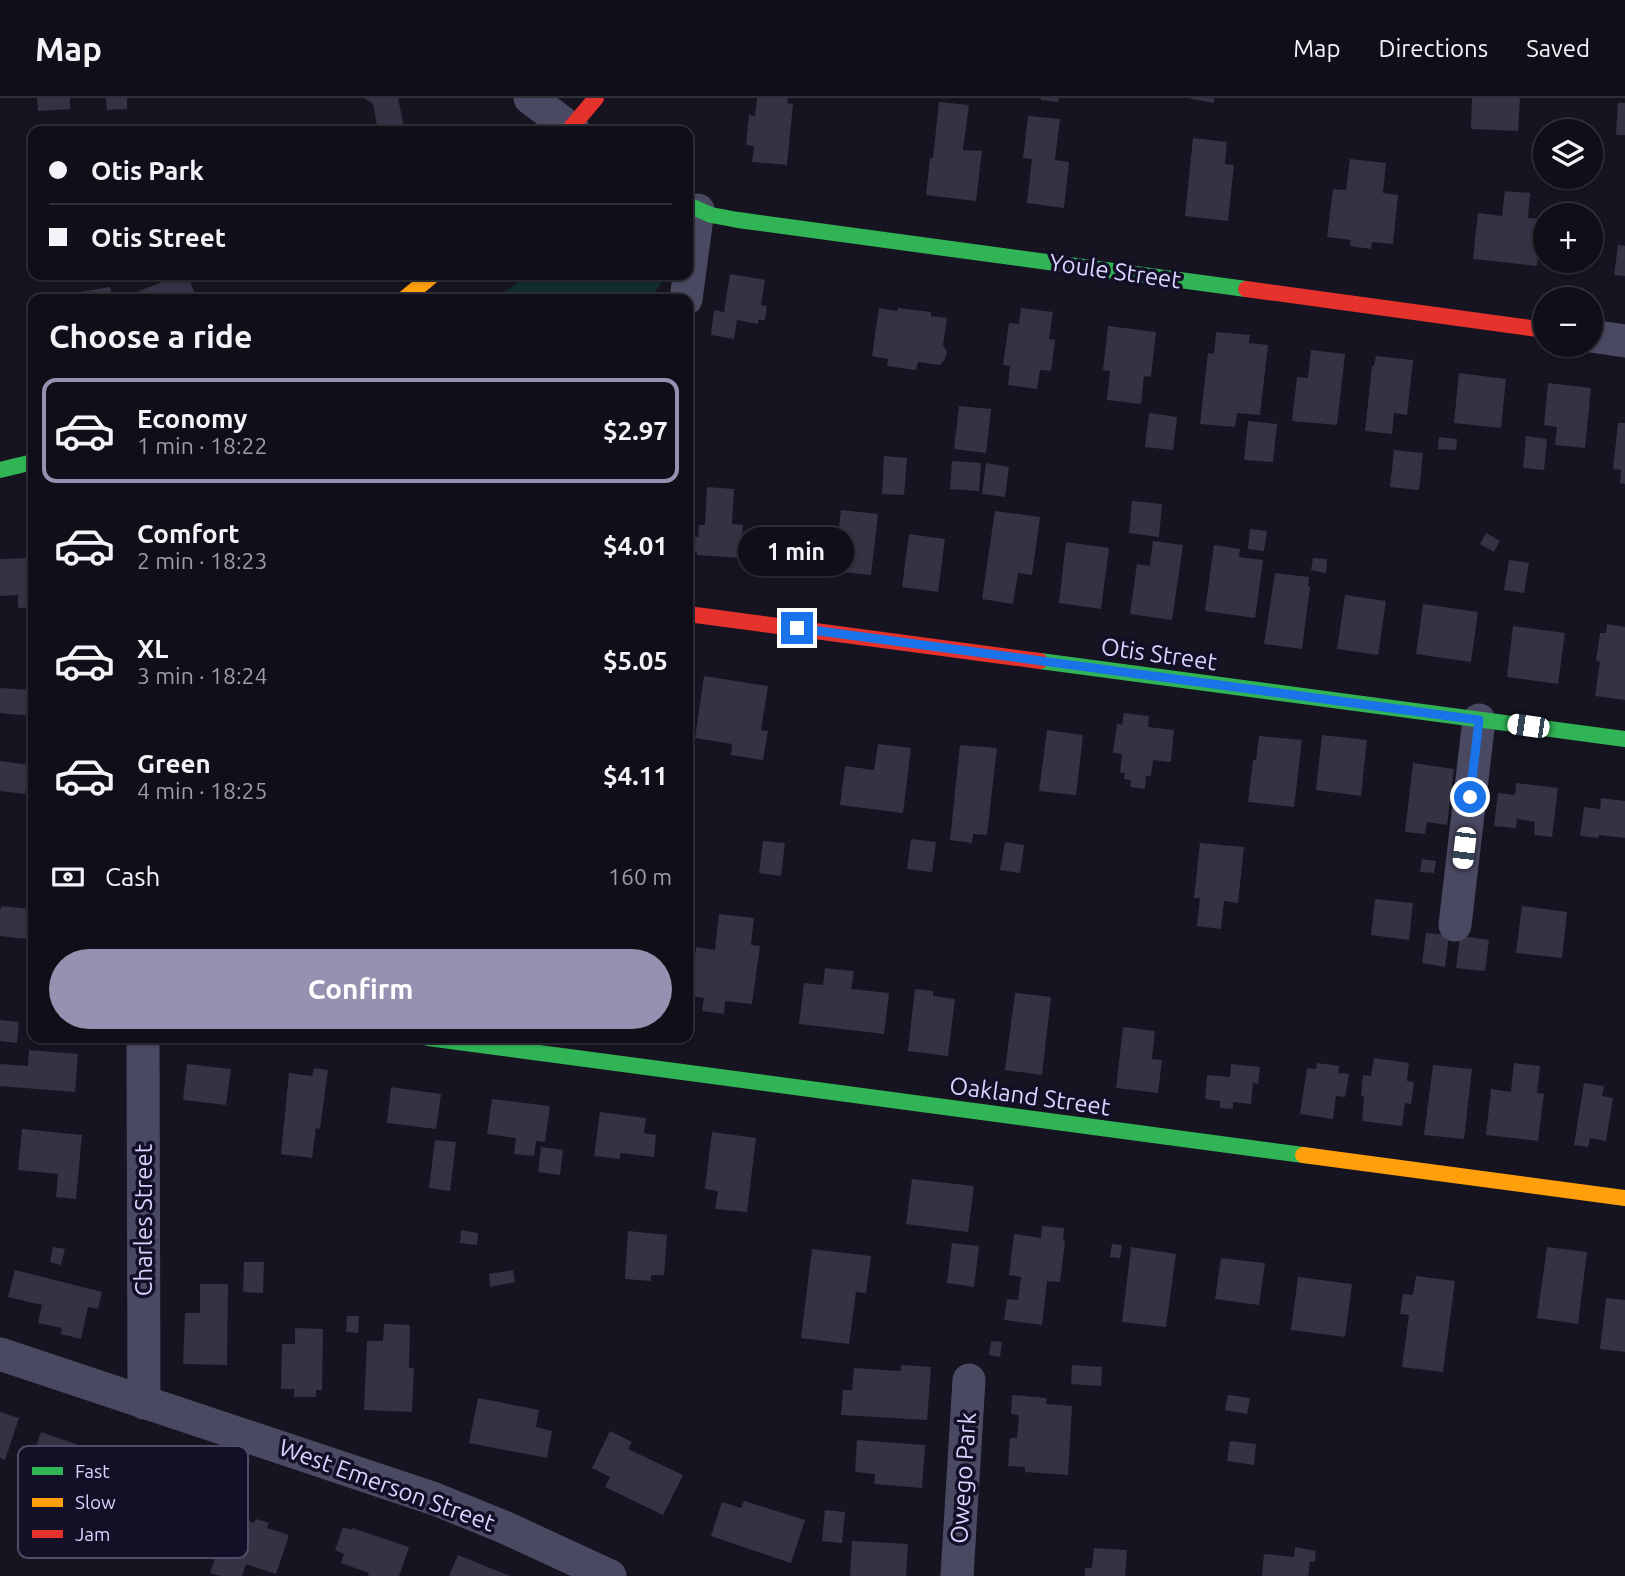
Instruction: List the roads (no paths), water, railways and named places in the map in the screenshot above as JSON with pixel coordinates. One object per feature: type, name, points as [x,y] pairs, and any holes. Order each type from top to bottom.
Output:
[{"type":"street","points":[[530,98],[565,126]]},
{"type":"street","points":[[573,126],[596,98]]},
{"type":"street","name":"Youle Street","points":[[693,208],[738,220],[1533,328]]},
{"type":"street","points":[[410,294],[427,280]]},
{"type":"street","points":[[1603,338],[1625,341]]},
{"type":"street","points":[[0,470],[28,463]]},
{"type":"street","name":"Otis Street","points":[[693,615],[1625,739]]},
{"type":"street","points":[[1455,925],[1479,720]]},
{"type":"street","name":"Charles Street","points":[[143,1043],[144,1403]]},
{"type":"street","name":"Oakland Street","points":[[465,1043],[1625,1198]]},
{"type":"street","name":"West Emerson Street","points":[[0,1354],[435,1499],[504,1527],[610,1576]]},
{"type":"street","name":"Owego Park","points":[[957,1576],[969,1380]]}]
